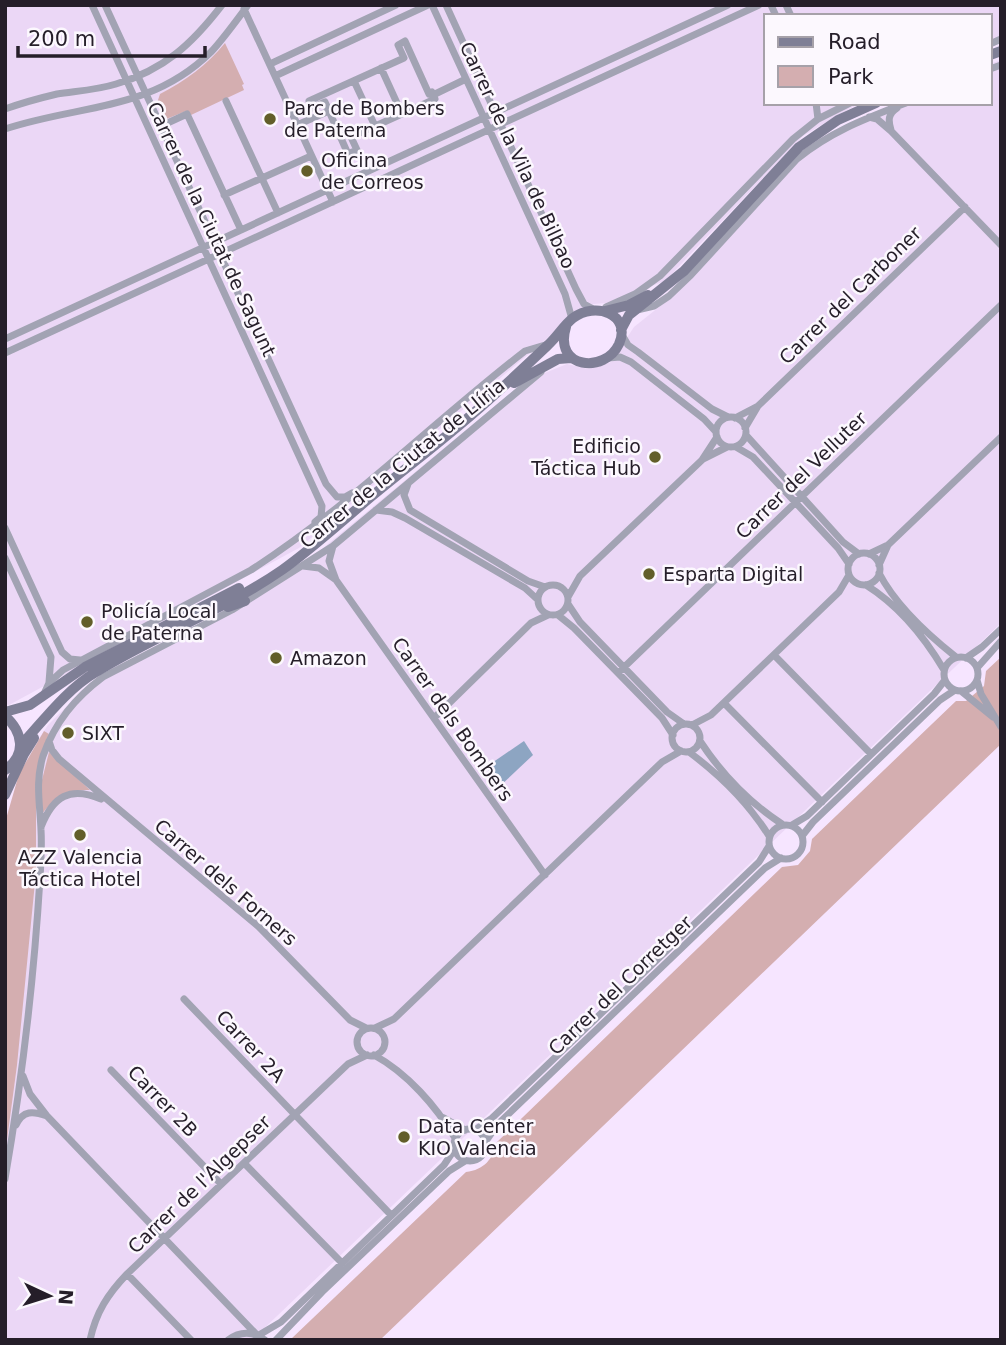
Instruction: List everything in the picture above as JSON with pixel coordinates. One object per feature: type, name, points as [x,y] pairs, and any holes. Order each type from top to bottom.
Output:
[{"type":"street","name":"Carrer de la Ciutat de Sagunt","points":[[92,5],[304,467],[322,512],[321,517],[302,535]]},
{"type":"street","name":"Carrer de la Ciutat de Sagunt","points":[[105,5],[326,484],[337,497],[345,497],[359,490]]},
{"type":"street","points":[[5,109],[138,77],[182,51],[200,35],[222,5]]},
{"type":"street","points":[[270,64],[396,5]]},
{"type":"street","points":[[275,76],[430,5]]},
{"type":"street","name":"Carrer de la Vila de Bilbao","points":[[430,5],[565,294],[569,323]]},
{"type":"street","name":"Carrer de la Vila de Bilbao","points":[[446,5],[576,289],[584,304],[600,310]]},
{"type":"street","points":[[5,339],[728,5]]},
{"type":"street","points":[[5,353],[759,5]]},
{"type":"street","points":[[5,129],[29,121],[147,95],[187,72],[212,51],[246,7],[333,202]]},
{"type":"street","points":[[433,95],[435,99],[351,137],[357,150],[348,154],[325,102],[312,108],[309,101],[404,58],[398,45],[405,41],[429,94],[432,92],[433,95],[466,79]]},
{"type":"street","points":[[614,58],[620,69]]},
{"type":"street","points":[[381,68],[402,114]]},
{"type":"street","points":[[354,81],[375,126]]},
{"type":"street","points":[[226,101],[278,213]]},
{"type":"street","points":[[816,105],[818,119]]},
{"type":"street","name":"Carrer de la Ciutat de Llíria","points":[[5,770],[15,762],[21,745],[94,673],[282,570],[493,396],[569,323],[635,294],[660,276],[793,139],[839,105]]},
{"type":"street","name":"Carrer de la Ciutat de Llíria","points":[[493,396],[536,369],[558,359],[591,363],[604,359],[619,343],[629,315],[673,282],[799,147],[838,120],[872,105]]},
{"type":"street","name":"Carrer de la Ciutat de Llíria","points":[[637,310],[654,306],[669,296],[797,159],[840,129],[900,105]]},
{"type":"street","points":[[891,131],[888,120],[891,112],[902,105]]},
{"type":"street","points":[[297,125],[329,111]]},
{"type":"street","points":[[161,126],[187,114],[241,230]]},
{"type":"street","points":[[868,117],[877,119],[891,131],[1001,245]]},
{"type":"street","points":[[224,195],[312,156]]},
{"type":"street","name":"Carrer del Carboner","points":[[732,418],[758,406],[965,207]]},
{"type":"street","name":"Carrer de la Ciutat de Llíria","points":[[600,310],[629,305],[673,282]]},
{"type":"street","name":"Carrer del Velluter","points":[[621,670],[1001,305]]},
{"type":"street","points":[[348,1064],[357,1040],[370,1028],[394,1019],[662,762],[677,728],[711,715],[839,592],[849,575],[849,564],[838,548],[746,431],[732,418],[712,409],[628,345],[613,315],[600,310]]},
{"type":"street","points":[[569,323],[562,339],[565,350],[573,359]]},
{"type":"street","name":"Carrer de la Ciutat de Llíria","points":[[44,694],[49,683],[63,670],[251,570],[302,535],[524,351],[549,344]]},
{"type":"street","points":[[604,359],[620,357],[631,362],[704,419],[727,447]]},
{"type":"street","name":"Carrer de la Ciutat de Llíria","points":[[5,1179],[22,1060],[40,879],[38,778],[49,740],[64,713],[103,677],[232,610],[333,546],[546,369],[564,360],[573,359]]},
{"type":"street","name":"Carrer del Carboner","points":[[746,431],[758,406]]},
{"type":"street","points":[[702,460],[720,422],[732,418]]},
{"type":"street","points":[[736,447],[741,444],[746,431]]},
{"type":"street","points":[[408,484],[404,495],[410,510],[528,581],[545,587],[560,586],[580,576],[702,460],[727,447],[736,447],[753,457],[844,542],[859,554],[869,554],[888,545],[1001,437]]},
{"type":"street","points":[[304,467],[315,462]]},
{"type":"street","points":[[376,510],[392,512],[405,518],[524,587],[548,615]]},
{"type":"street","points":[[405,518],[410,510]]},
{"type":"street","points":[[5,528],[60,646],[69,659],[80,660]]},
{"type":"street","points":[[839,592],[874,581],[888,545]]},
{"type":"street","name":"Carrer dels Bombers","points":[[333,546],[329,561],[336,580],[545,875]]},
{"type":"street","name":"Carrer de la Ciutat de Llíria","points":[[5,714],[30,705],[85,667],[304,552]]},
{"type":"street","points":[[849,564],[859,554]]},
{"type":"street","points":[[869,554],[888,591],[937,642],[956,657]]},
{"type":"street","points":[[5,558],[48,652],[51,665],[49,683]]},
{"type":"street","points":[[303,566],[319,568],[336,580]]},
{"type":"street","points":[[434,718],[531,624],[548,615],[558,615],[667,712],[688,725],[700,738],[712,759],[762,811],[782,824],[792,825],[807,816],[934,694],[945,680],[944,670],[931,648],[883,596],[849,575]]},
{"type":"street","points":[[558,615],[580,576]]},
{"type":"street","points":[[560,586],[580,622],[662,718],[673,739],[685,752],[707,765],[756,816],[769,836],[769,846],[781,859],[791,858],[799,853],[803,845],[802,836],[792,825]]},
{"type":"street","points":[[531,624],[545,587]]},
{"type":"street","points":[[157,640],[244,601]]},
{"type":"street","points":[[944,670],[956,657],[966,657],[982,648],[1001,629]]},
{"type":"street","points":[[1001,641],[977,668],[981,694],[1001,727]]},
{"type":"street","points":[[48,652],[57,650],[60,646]]},
{"type":"street","points":[[774,655],[871,754]]},
{"type":"street","points":[[966,657],[977,668]]},
{"type":"street","points":[[802,836],[813,822],[940,700],[971,688],[977,679]]},
{"type":"street","points":[[945,680],[994,718]]},
{"type":"street","points":[[5,706],[24,703],[44,694]]},
{"type":"street","points":[[724,703],[821,802]]},
{"type":"street","points":[[5,714],[15,726],[21,745]]},
{"type":"street","points":[[662,762],[696,748],[711,715]]},
{"type":"street","points":[[5,795],[24,754],[47,717]]},
{"type":"street","name":"Carrer dels Forners","points":[[49,740],[59,759],[259,927],[351,1020],[370,1028]]},
{"type":"street","name":"Carrer dels Forners","points":[[41,828],[54,804],[68,794],[86,792],[108,802]]},
{"type":"street","points":[[769,836],[782,824]]},
{"type":"street","name":"Carrer del Corretger","points":[[475,1130],[491,1119],[759,862],[769,846]]},
{"type":"street","name":"Carrer del Corretger","points":[[486,1141],[497,1125],[720,911],[765,868],[781,859]]},
{"type":"street","name":"Carrer 2A","points":[[184,999],[391,1215]]},
{"type":"street","points":[[348,1064],[382,1050],[394,1019]]},
{"type":"street","name":"Carrer dels Forners","points":[[351,1020],[357,1040]]},
{"type":"street","points":[[370,1028],[383,1035],[393,1065]]},
{"type":"street","points":[[228,1340],[238,1334],[260,1336],[281,1321],[444,1165],[454,1150],[455,1138],[443,1118],[393,1065],[360,1051],[357,1040]]},
{"type":"street","points":[[22,1060],[26,1087],[47,1116],[260,1336]]},
{"type":"street","name":"Carrer de l'Algepser","points":[[90,1340],[98,1311],[111,1291],[348,1064]]},
{"type":"street","name":"Carrer 2B","points":[[111,1070],[221,1184]]},
{"type":"street","points":[[12,1139],[17,1122],[25,1113],[35,1111],[47,1116]]},
{"type":"street","points":[[276,1340],[439,1180],[465,1161],[479,1159],[485,1151],[486,1141],[482,1134],[475,1130],[465,1130],[443,1118]]},
{"type":"street","points":[[455,1138],[465,1130]]},
{"type":"street","points":[[454,1150],[458,1157],[465,1161]]},
{"type":"street","points":[[243,1163],[342,1263]]},
{"type":"street","points":[[127,1274],[191,1340]]},
{"type":"shaded area","points":[[5,5],[1001,5],[1001,41],[992,45],[992,14],[764,14],[764,105],[857,105],[803,136],[665,281],[606,303],[594,304],[567,317],[563,325],[299,548],[9,705],[5,704]]},
{"type":"shaded area","points":[[1001,60],[1001,623],[252,1340],[5,1340],[5,1100],[38,740],[48,725],[90,683],[256,593],[317,553],[525,381],[567,364],[588,369],[611,362],[634,327],[664,303],[796,156],[818,139],[892,105],[992,105],[992,63]]},
{"type":"green space","points":[[225,43],[244,84],[244,90],[191,115],[186,111],[164,120],[157,103],[160,94],[195,72]]},
{"type":"green space","points":[[1001,657],[1001,744],[380,1340],[290,1340],[466,1172],[487,1163],[497,1142],[782,867],[798,865],[810,851],[812,839],[956,701],[966,701],[984,686],[986,671]]},
{"type":"green space","points":[[44,731],[49,734],[36,777],[36,872],[17,1065],[5,1155],[6,819],[19,774]]},
{"type":"green space","points":[[49,752],[90,790],[63,795],[42,814],[42,780]]},
{"type":"water","points":[[524,741],[533,755],[499,787],[486,767]]},
{"type":"place","name":"Parc de Bombers de Paterna","points":[[270,119]]},
{"type":"place","name":"Oficina de Correos","points":[[307,171]]},
{"type":"place","name":"Edificio Táctica Hub","points":[[655,457]]},
{"type":"place","name":"Esparta Digital","points":[[649,574]]},
{"type":"place","name":"Policía Local de Paterna","points":[[87,622]]},
{"type":"place","name":"Amazon","points":[[276,658]]},
{"type":"place","name":"SIXT","points":[[68,733]]},
{"type":"place","name":"AZZ Valencia Táctica Hotel","points":[[80,835]]},
{"type":"place","name":"Data Center KIO Valencia","points":[[404,1137]]}]
